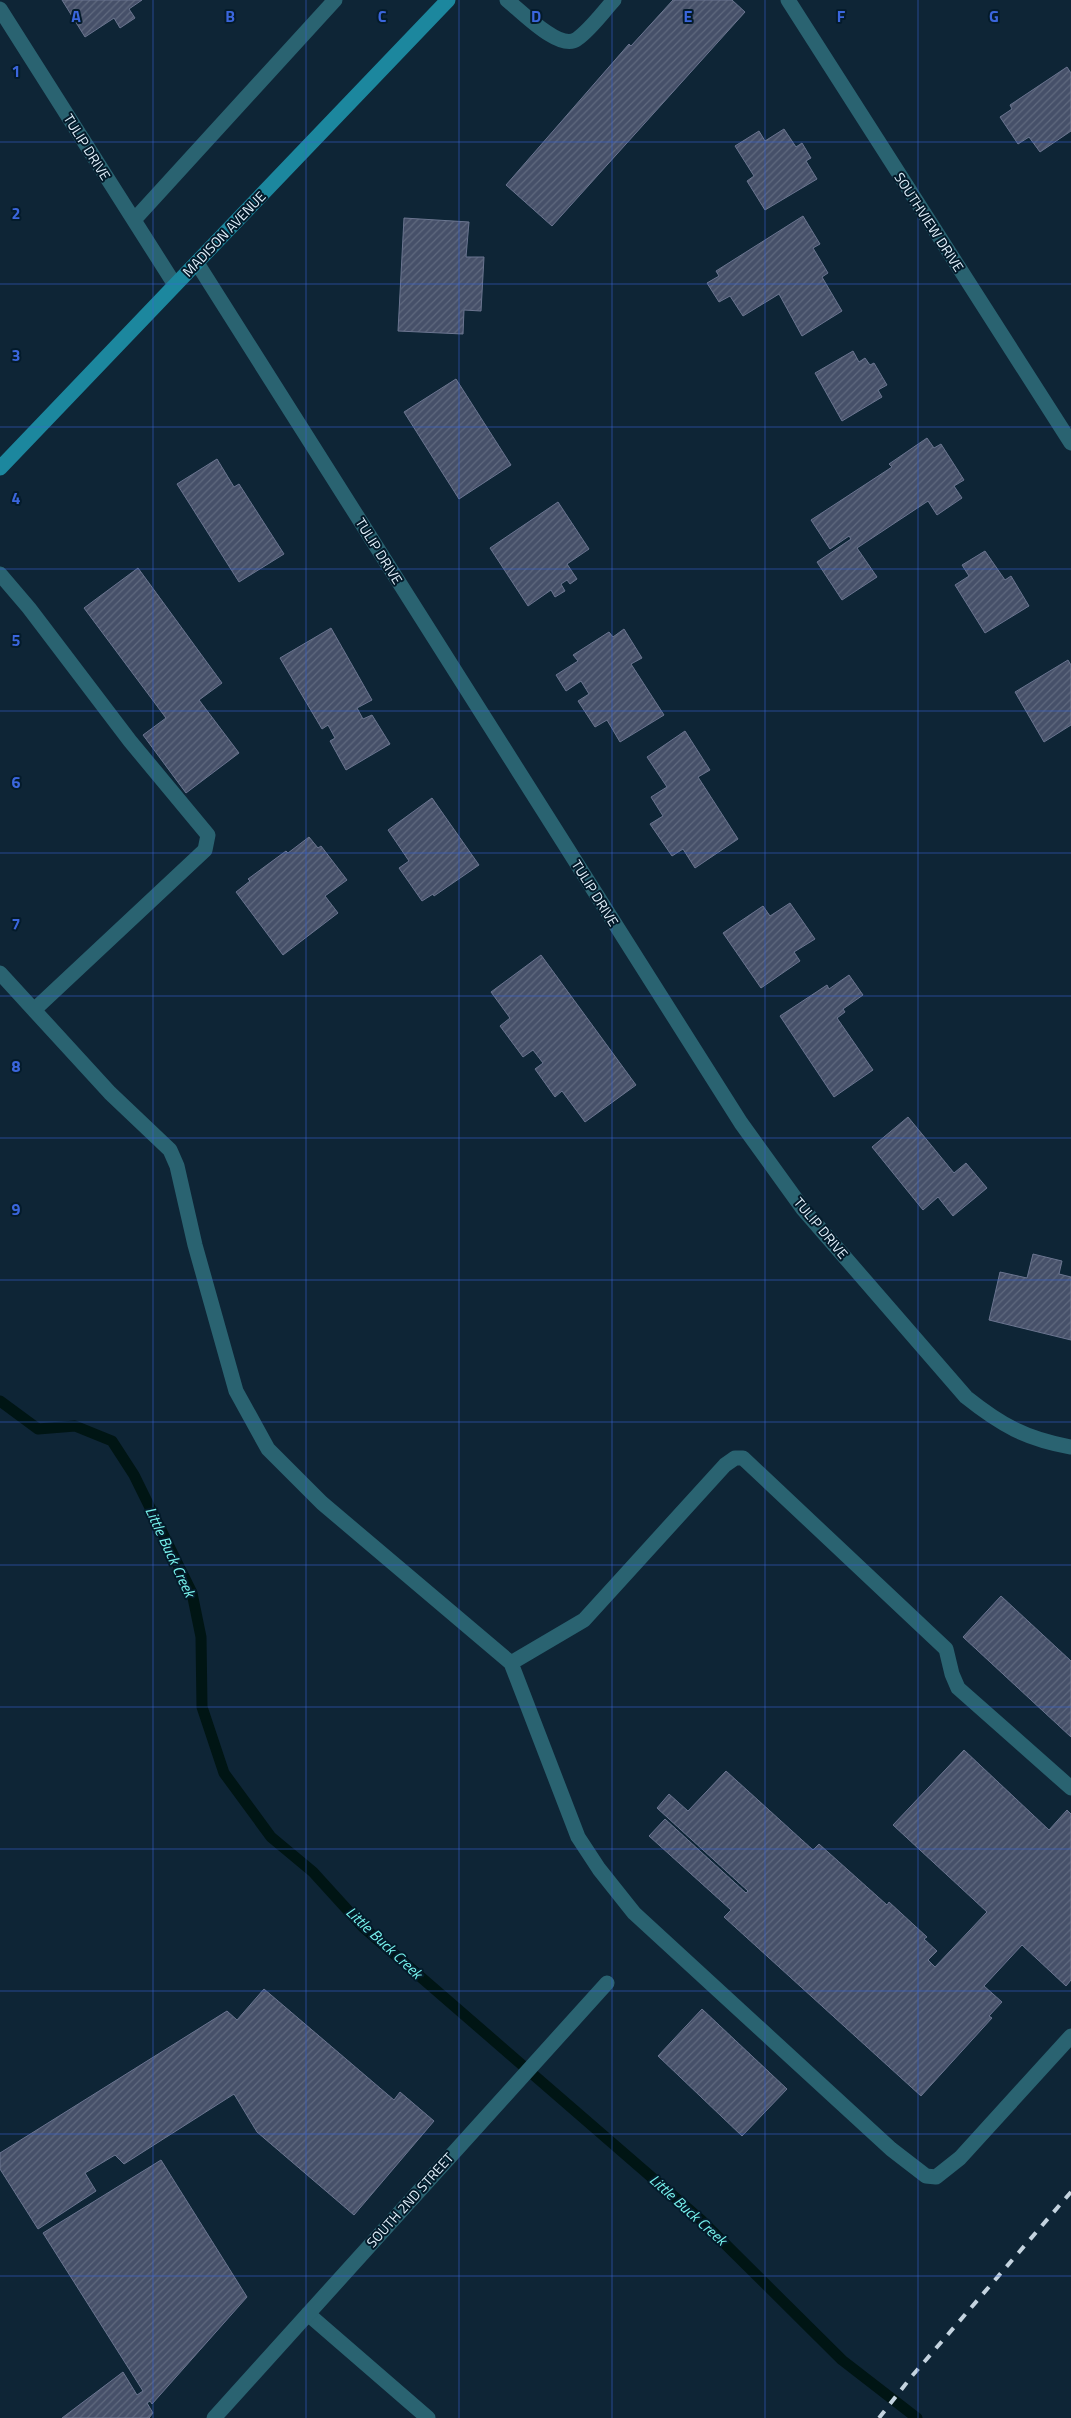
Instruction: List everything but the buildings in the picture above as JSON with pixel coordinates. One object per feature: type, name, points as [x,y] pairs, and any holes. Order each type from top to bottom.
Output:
[{"type":"main road","name":"MADISON AVENUE","points":[[0,468],[448,0]]},
{"type":"street","points":[[134,220],[335,0]]},
{"type":"street","points":[[508,0],[554,38],[567,43],[576,40],[614,0]]},
{"type":"street","name":"SOUTHVIEW DRIVE","points":[[788,0],[1071,444]]},
{"type":"street","name":"TULIP DRIVE","points":[[0,9],[175,285]]},
{"type":"street","name":"TULIP DRIVE","points":[[197,263],[731,1106],[773,1168],[803,1208],[966,1397],[991,1417],[1032,1439],[1071,1446]]},
{"type":"street","points":[[0,574],[29,608],[130,741],[208,835],[205,850],[34,1010]]},
{"type":"street","points":[[0,973],[110,1092],[170,1150],[177,1166],[195,1245],[236,1391],[268,1449],[322,1503],[510,1663],[578,1837],[599,1869],[634,1913],[891,2149],[926,2176],[936,2177],[960,2158],[1071,2036]]},
{"type":"street","points":[[510,1663],[584,1620],[725,1465],[735,1458],[743,1458],[946,1649],[952,1674],[958,1688],[1071,1788]]},
{"type":"street","name":"SOUTH 2ND STREET","points":[[214,2418],[607,1983]]},
{"type":"street","points":[[308,2314],[428,2418]]},
{"type":"waterway","name":"Little Buck Creek","points":[[0,1401],[38,1429],[75,1426],[112,1441],[134,1475],[192,1593],[201,1637],[202,1707],[224,1773],[271,1837],[313,1872],[363,1927],[701,2220],[842,2360],[917,2418]]},
{"type":"railway","points":[[879,2418],[912,2376],[1071,2192]]}]
